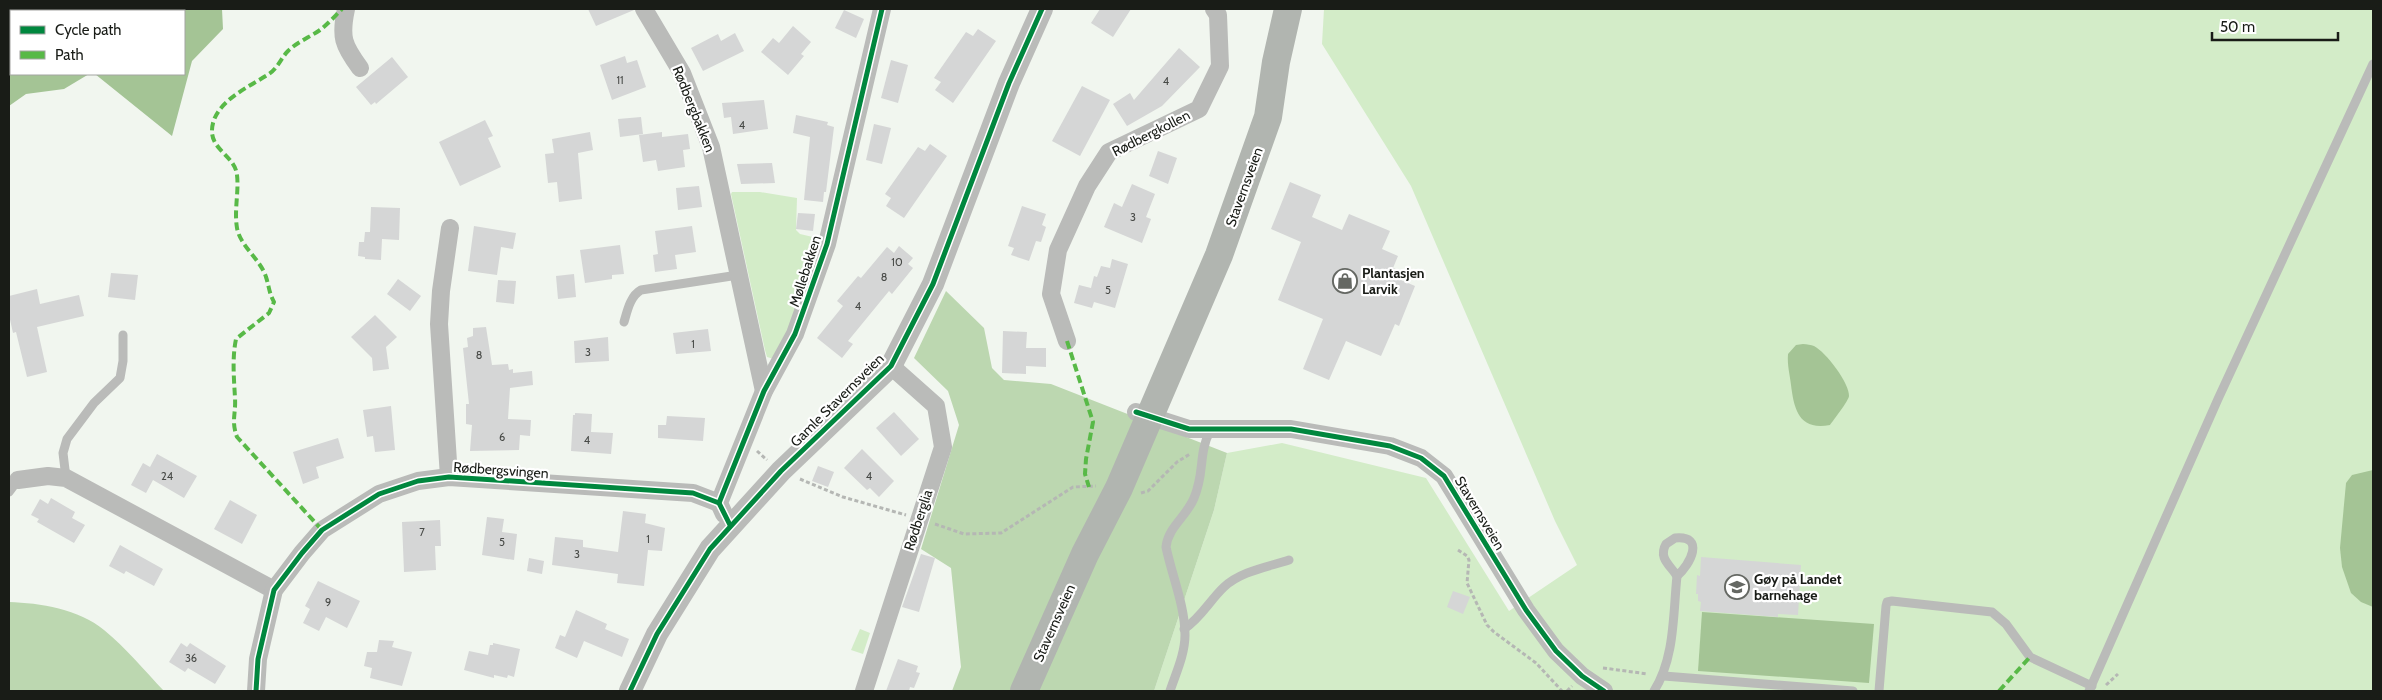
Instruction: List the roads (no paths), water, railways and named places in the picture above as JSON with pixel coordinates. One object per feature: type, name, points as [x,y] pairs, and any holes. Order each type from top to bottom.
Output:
[{"type":"main road","name":"Stavernsveien","points":[[1024,691],[1085,554],[1108,485],[1219,255],[1268,117],[1276,62],[1288,9]]},
{"type":"street","points":[[346,9],[343,23],[345,48],[360,68]]},
{"type":"street","name":"Rødbergbakken","points":[[644,9],[682,73],[711,147],[764,391]]},
{"type":"street","name":"Møllebakken","points":[[719,503],[764,391],[795,334],[827,244],[882,9]]},
{"type":"street","name":"Gamle Stavernsveien","points":[[630,691],[657,634],[710,549],[781,471],[891,366],[933,284],[1008,83],[1042,9]]},
{"type":"street","name":"Rødbergkollen","points":[[1067,340],[1052,294],[1058,250],[1086,186],[1109,152],[1199,109],[1220,66],[1218,15],[1214,9]]},
{"type":"street","name":"Rødbergsvingen","points":[[449,477],[440,324],[441,291],[450,228]]},
{"type":"street","name":"Rødberglia","points":[[864,691],[943,447],[936,406],[891,366]]},
{"type":"street","name":"Stavernsveien","points":[[1143,415],[1189,429],[1206,438],[1238,428],[1291,429],[1390,446],[1421,458],[1444,476],[1526,610],[1556,651],[1582,676],[1604,691]]},
{"type":"street","points":[[12,484],[48,476],[66,478],[274,590]]},
{"type":"street","name":"Rødbergsvingen","points":[[256,691],[258,659],[274,590],[302,552],[322,530],[380,494],[418,481],[449,477],[693,494],[719,503]]},
{"type":"street","points":[[719,503],[730,525]]},
{"type":"lane","points":[[1879,691],[1886,606],[1887,602],[1892,601],[1992,612],[2006,624],[2030,657],[2090,689],[2218,399],[2373,64]]},
{"type":"lane","points":[[624,322],[636,292],[738,275]]},
{"type":"lane","points":[[66,478],[63,454],[66,439],[94,403],[120,378],[123,361],[123,335]]},
{"type":"lane","points":[[1170,691],[1181,657],[1184,629],[1166,547],[1167,540],[1193,501],[1201,482],[1206,438]]},
{"type":"lane","points":[[1184,629],[1195,622],[1225,586],[1240,577],[1289,560]]},
{"type":"lane","points":[[1654,691],[1664,676],[1668,660],[1678,576]]},
{"type":"lane","points":[[1664,676],[1853,691]]},
{"type":"place","name":"Plantasjen Larvik","points":[[1345,281]]},
{"type":"place","name":"Gøy på Landet barnehage","points":[[1737,587]]}]
